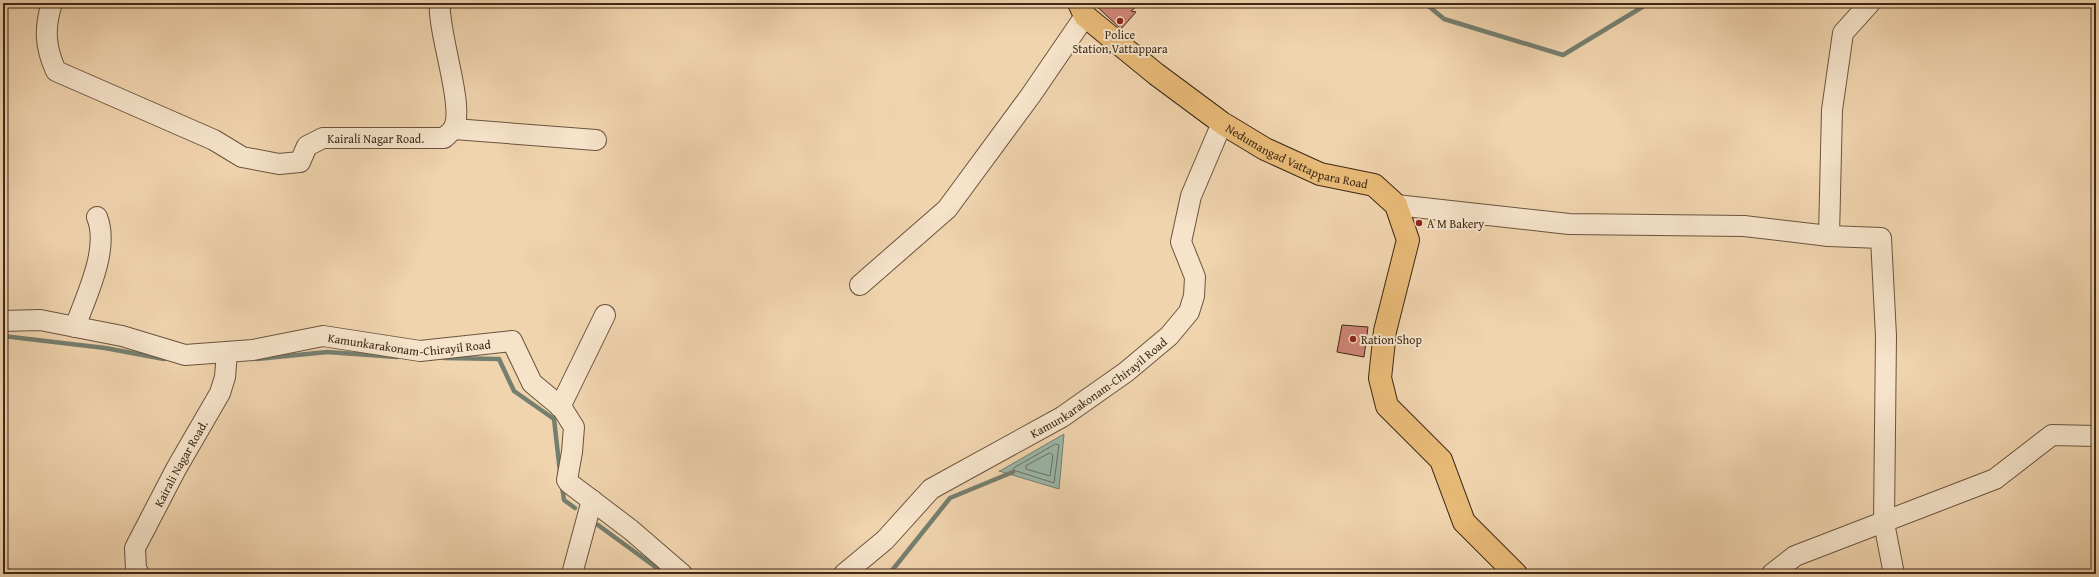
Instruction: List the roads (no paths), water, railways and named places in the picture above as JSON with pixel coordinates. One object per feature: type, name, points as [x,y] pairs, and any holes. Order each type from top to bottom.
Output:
[{"type":"main road","name":"Nedumangad Vattappara Road","points":[[1082,10],[1156,74],[1222,123],[1265,149],[1320,174],[1374,185],[1396,205],[1408,240],[1384,339],[1380,378],[1387,406],[1441,460],[1464,522],[1516,574]]},
{"type":"street","name":"Kairali Nagar Road.","points":[[52,3],[47,20],[48,52],[56,71],[214,140],[242,157],[279,164],[300,162],[306,146],[323,138],[444,138],[454,129]]},
{"type":"street","points":[[440,3],[442,30],[456,114],[454,129],[596,140]]},
{"type":"street","points":[[1829,236],[1832,110],[1843,33],[1870,3]]},
{"type":"street","points":[[860,285],[947,209],[1031,95],[1082,10]]},
{"type":"street","name":"Kamunkarakonam-Chirayil Road","points":[[846,573],[885,540],[931,489],[1062,417],[1126,372],[1170,336],[1188,312],[1194,296],[1195,277],[1181,242],[1192,196],[1222,123]]},
{"type":"street","points":[[1396,205],[1569,224],[1744,226],[1829,236],[1881,238],[1886,336],[1884,523],[1894,574]]},
{"type":"street","points":[[74,327],[101,247],[101,226],[97,217]]},
{"type":"street","points":[[560,406],[605,314]]},
{"type":"street","name":"Kamunkarakonam-Chirayil Road","points":[[3,321],[40,320],[122,336],[185,355],[253,350],[323,336],[420,351],[512,341],[532,384],[560,406],[574,426],[572,452],[567,480],[631,530],[682,574]]},
{"type":"street","name":"Kairali Nagar Road.","points":[[139,574],[136,568],[134,548],[176,469],[220,393],[225,377],[227,352]]},
{"type":"street","points":[[1772,574],[1795,556],[1995,479],[2052,435],[2096,436]]},
{"type":"street","points":[[572,574],[592,500]]},
{"type":"water","points":[[1064,434],[1059,489],[999,471],[1000,471]]},
{"type":"waterway","points":[[1425,3],[1444,19],[1563,55],[1649,3]]},
{"type":"waterway","points":[[3,336],[105,348],[164,359]]},
{"type":"waterway","points":[[257,359],[327,352],[397,357]]},
{"type":"waterway","points":[[444,358],[499,359],[514,391],[554,419],[560,472]]},
{"type":"waterway","points":[[887,574],[890,573],[950,498],[1013,472]]},
{"type":"waterway","points":[[562,486],[564,500],[575,508]]},
{"type":"waterway","points":[[598,525],[665,574]]},
{"type":"place","name":"Police Station,Vattappara","points":[[1120,21]]},
{"type":"place","name":"A M Bakery","points":[[1419,223]]},
{"type":"place","name":"Ration Shop","points":[[1353,339]]}]
